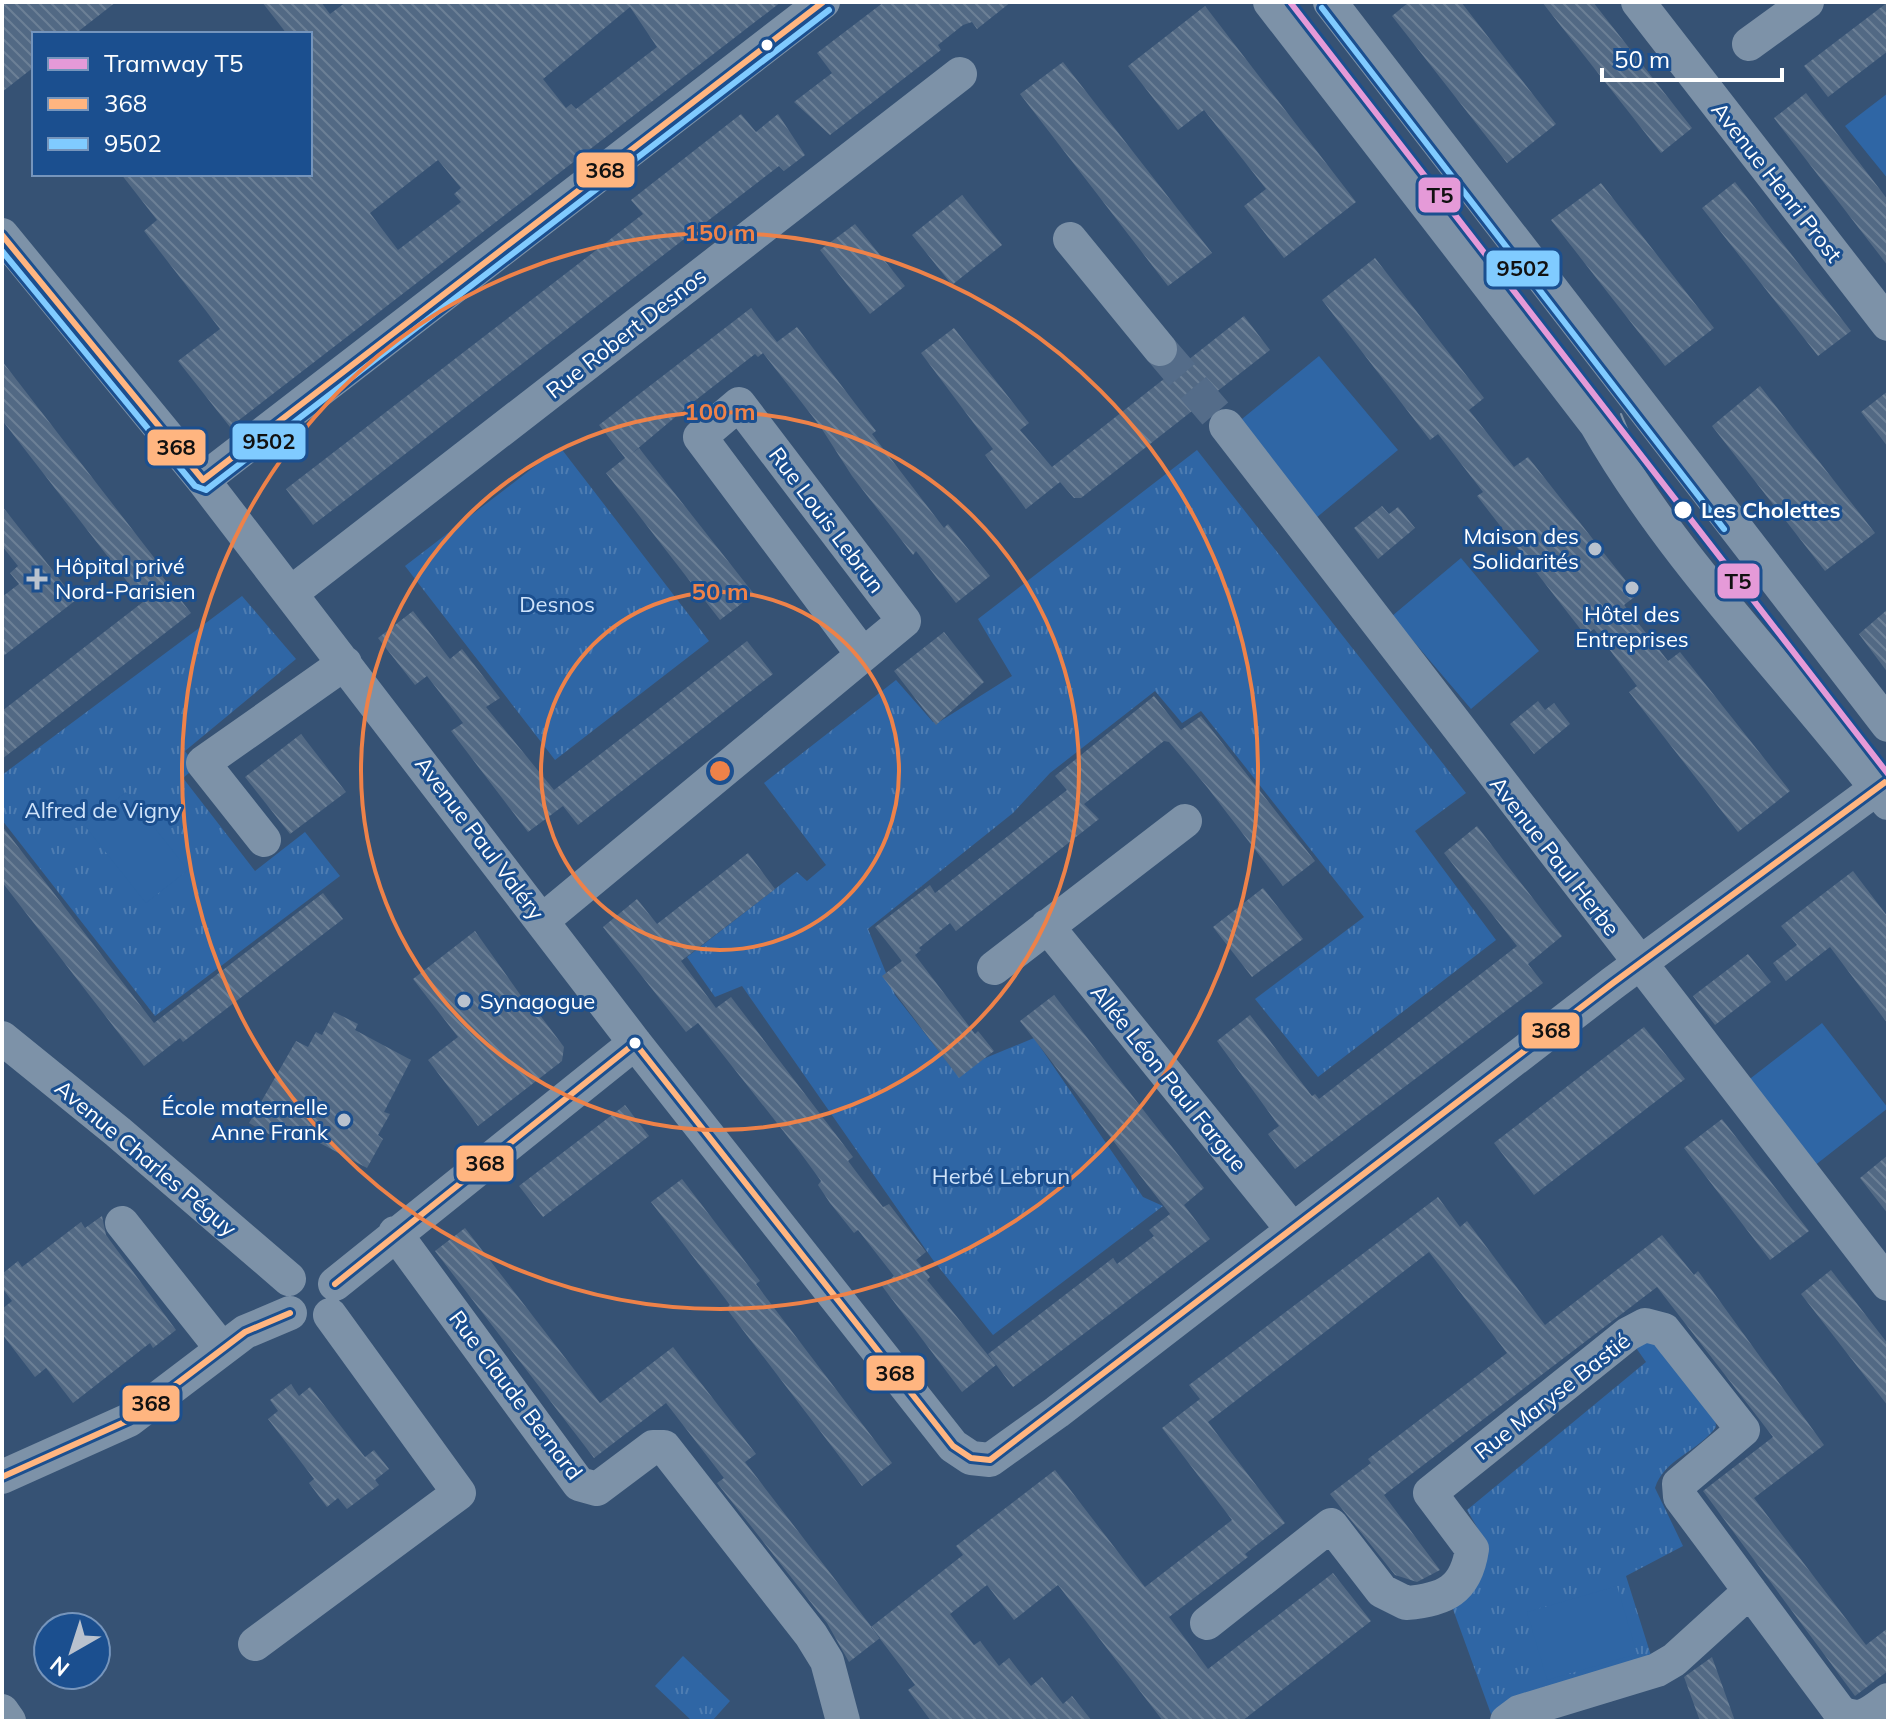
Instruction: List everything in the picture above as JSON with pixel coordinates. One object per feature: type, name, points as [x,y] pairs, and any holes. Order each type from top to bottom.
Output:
[{"type":"street","points":[[203,480],[823,2]]},
{"type":"street","points":[[1270,2],[1596,424],[1627,478],[1743,630],[1884,790],[1638,964],[1292,1229]]},
{"type":"street","points":[[1330,2],[1888,725]]},
{"type":"street","name":"Avenue Henri Prost","points":[[1638,2],[1888,324]]},
{"type":"street","points":[[1749,44],[1807,2]]},
{"type":"street","name":"Rue Robert Desnos","points":[[291,593],[960,74]]},
{"type":"street","name":"Avenue Paul Valéry","points":[[2,235],[14,275],[203,480],[635,1043],[953,1446],[971,1458],[990,1460],[1292,1229]]},
{"type":"street","points":[[1070,239],[1160,349]]},
{"type":"street","name":"Rue Louis Lebrun","points":[[543,920],[863,655],[904,621],[739,404],[700,437],[863,655]]},
{"type":"street","name":"Avenue Paul Herbe","points":[[1226,426],[1638,964],[1888,1284]]},
{"type":"street","points":[[264,840],[203,763],[345,663]]},
{"type":"street","points":[[994,968],[1185,821]]},
{"type":"street","name":"Allée Léon Paul Fargue","points":[[1047,926],[1292,1229]]},
{"type":"street","name":"Avenue Charles Péguy","points":[[2,1038],[118,1132],[289,1279]]},
{"type":"street","points":[[255,1644],[459,1493],[333,1299],[330,1276],[313,1269],[296,1273],[289,1279],[284,1296],[290,1313],[305,1322],[323,1320],[333,1299],[395,1233],[635,1043]]},
{"type":"street","points":[[122,1223],[222,1349]]},
{"type":"street","name":"Rue Claude Bernard","points":[[395,1233],[579,1484],[597,1489],[653,1447],[664,1447],[811,1635],[827,1661],[843,1721]]},
{"type":"street","points":[[2,1477],[129,1420],[245,1332],[290,1313]]},
{"type":"street","name":"Rue Maryse Bastié","points":[[1207,1623],[1331,1525],[1382,1591],[1406,1603],[1448,1594],[1469,1569],[1472,1549],[1430,1493],[1628,1334],[1645,1325],[1664,1330],[1743,1430],[1679,1484],[1680,1497],[1840,1712],[1852,1719],[1864,1717],[1888,1700]]},
{"type":"street","points":[[1507,1721],[1519,1712],[1657,1670],[1674,1660],[1750,1591]]},
{"type":"street","points":[[2,1711],[9,1721]]},
{"type":"green space","points":[[1888,93],[1888,179],[1845,126]]},
{"type":"green space","points":[[1319,356],[1398,450],[1316,518],[1237,423]]},
{"type":"green space","name":"Desnos","points":[[560,447],[709,641],[555,760],[405,566]]},
{"type":"green space","name":"Herbé Lebrun","points":[[1197,450],[1466,793],[1415,831],[1496,940],[1318,1077],[1255,999],[1364,917],[1201,711],[1182,723],[1155,691],[1050,773],[1013,813],[868,929],[895,995],[959,1077],[983,1059],[1034,1038],[1143,1197],[1163,1206],[993,1335],[933,1260],[742,986],[715,997],[687,957],[797,872],[807,881],[826,865],[764,783],[896,680],[933,722],[939,722],[1012,676],[978,619]]},
{"type":"green space","points":[[1461,558],[1539,651],[1471,709],[1392,616]]},
{"type":"green space","name":"Alfred de Vigny","points":[[242,596],[296,659],[185,751],[196,767],[183,778],[255,871],[305,832],[340,876],[155,1016],[2,820],[2,775]]},
{"type":"green space","points":[[126,792],[188,870],[146,903],[84,825]]},
{"type":"green space","points":[[1822,1023],[1888,1108],[1809,1170],[1742,1085]]},
{"type":"green space","points":[[1651,1340],[1715,1415],[1716,1427],[1666,1470],[1655,1488],[1683,1546],[1626,1576],[1653,1662],[1491,1714],[1450,1601],[1481,1534],[1467,1510],[1646,1362],[1634,1345]]},
{"type":"green space","points":[[1617,1586],[1637,1654],[1547,1680],[1527,1612]]},
{"type":"green space","points":[[683,1656],[730,1701],[712,1721],[692,1721],[655,1686]]},
{"type":"building","points":[[2,2],[116,2],[78,32],[32,32],[32,69],[2,92]]},
{"type":"building","points":[[262,2],[321,2],[330,14],[346,2],[781,2],[230,427],[178,361],[220,329],[144,231],[157,220],[123,176],[312,176],[312,32],[285,32]],"holes":[[[630,7],[657,47],[576,109],[571,104],[566,108],[543,79]],[[438,160],[461,188],[454,194],[461,202],[398,250],[370,213]]]},
{"type":"building","points":[[884,2],[1011,2],[977,29],[972,22],[963,25],[938,45],[941,50],[830,135],[794,102],[832,73],[817,53]]},
{"type":"building","points":[[1409,2],[1461,2],[1556,124],[1507,163],[1392,16]]},
{"type":"building","points":[[1542,2],[1593,2],[1692,128],[1661,153]]},
{"type":"building","points":[[1888,2],[1888,51],[1828,97],[1804,66]]},
{"type":"building","points":[[1205,6],[1356,202],[1284,258],[1244,206],[1266,189],[1204,110],[1178,130],[1128,66]]},
{"type":"building","points":[[1063,62],[1212,253],[1168,286],[1020,94]]},
{"type":"building","points":[[1806,93],[1888,200],[1888,266],[1774,118]]},
{"type":"building","points":[[741,114],[756,132],[778,114],[805,155],[784,171],[779,166],[313,525],[286,489],[643,214],[631,200]]},
{"type":"building","points":[[1735,182],[1851,331],[1818,356],[1702,208]]},
{"type":"building","points":[[1601,183],[1714,328],[1665,366],[1551,220]]},
{"type":"building","points":[[962,195],[1002,245],[952,285],[912,235]]},
{"type":"building","points":[[855,224],[905,286],[870,314],[820,250]]},
{"type":"building","points":[[1375,258],[1484,398],[1469,410],[1514,467],[1528,457],[1637,595],[1624,605],[1668,661],[1680,652],[1790,791],[1738,832],[1629,692],[1637,686],[1594,629],[1585,635],[1477,496],[1483,492],[1438,434],[1430,440],[1322,300]]},
{"type":"building","points":[[751,308],[777,342],[797,327],[876,431],[872,434],[944,528],[948,524],[990,576],[956,603],[916,551],[913,555],[852,476],[820,426],[763,353],[758,357],[755,354],[630,455],[639,448],[754,594],[720,620],[606,473],[625,458],[599,425]]},
{"type":"building","points":[[1244,316],[1270,350],[1081,498],[1074,498],[1060,482],[1026,509],[985,455],[993,449],[921,353],[954,328],[1029,423],[1020,430],[1052,467]]},
{"type":"building","points":[[2,361],[166,573],[162,576],[191,613],[2,759],[2,711],[143,602],[2,420]]},
{"type":"building","points":[[1760,386],[1875,533],[1825,571],[1712,426]]},
{"type":"building","points":[[1888,391],[1888,447],[1861,412]]},
{"type":"building","name":"Hôpital privé Nord-Parisien","points":[[2,506],[76,600],[2,657],[2,597],[19,584],[10,573],[18,566],[2,546]]},
{"type":"building","points":[[1382,506],[1389,514],[1398,507],[1415,528],[1378,559],[1354,528]]},
{"type":"building","points":[[1888,609],[1888,673],[1859,634]]},
{"type":"building","points":[[413,611],[450,659],[462,649],[500,698],[486,707],[554,790],[747,641],[773,674],[578,825],[563,806],[528,832],[451,731],[463,723],[441,694],[427,676],[415,685],[378,638]]},
{"type":"building","points":[[944,632],[984,682],[936,725],[894,671]]},
{"type":"building","points":[[1154,696],[1181,730],[1201,716],[1315,861],[1283,886],[1207,787],[1169,742],[1164,741],[1084,804],[1099,819],[956,931],[950,923],[919,948],[921,950],[915,955],[975,1034],[978,1031],[994,1051],[959,1078],[882,976],[902,961],[875,927],[930,885],[935,893],[1067,790],[1055,776]]},
{"type":"building","points":[[1538,701],[1545,710],[1554,703],[1570,724],[1534,754],[1510,724]]},
{"type":"building","points":[[301,734],[346,792],[290,834],[245,777]]},
{"type":"building","points":[[2,826],[154,1023],[323,893],[343,919],[183,1042],[180,1038],[144,1066],[2,882]]},
{"type":"building","points":[[1477,826],[1562,936],[1528,964],[1543,983],[1295,1169],[1268,1134],[1279,1126],[1217,1041],[1250,1015],[1312,1096],[1315,1094],[1319,1099],[1517,946],[1444,853]]},
{"type":"building","points":[[748,853],[775,889],[681,961],[716,1008],[731,997],[853,1157],[848,1161],[883,1207],[889,1204],[926,1252],[916,1260],[930,1277],[927,1280],[996,1365],[962,1392],[882,1286],[894,1276],[858,1230],[854,1233],[830,1203],[818,1185],[821,1181],[799,1151],[698,1023],[686,1032],[603,927],[637,899],[657,924]]},
{"type":"building","points":[[1853,871],[1888,917],[1888,1024],[1830,947],[1786,981],[1773,963],[1797,945],[1781,926]]},
{"type":"building","points":[[1263,888],[1303,939],[1252,977],[1213,927]]},
{"type":"building","points":[[475,931],[524,1000],[527,998],[564,1047],[562,1061],[478,1126],[428,1060],[458,1037],[413,979]]},
{"type":"building","points":[[1748,954],[1771,982],[1715,1025],[1693,996]]},
{"type":"building","points":[[1054,995],[1204,1188],[1184,1205],[1210,1239],[1013,1387],[988,1354],[1113,1258],[1117,1264],[1154,1236],[1149,1230],[1170,1214],[1020,1021]]},
{"type":"building","points":[[334,1012],[358,1024],[355,1030],[411,1060],[384,1112],[390,1114],[378,1135],[383,1139],[367,1168],[282,1123],[274,1137],[249,1123],[296,1041],[308,1047],[316,1032],[322,1035]]},
{"type":"building","points":[[1644,1027],[1685,1079],[1534,1195],[1494,1143]]},
{"type":"building","points":[[625,1105],[649,1136],[543,1217],[519,1186]]},
{"type":"building","points":[[1722,1119],[1809,1231],[1770,1260],[1684,1148]]},
{"type":"building","points":[[1888,1155],[1888,1214],[1860,1178]]},
{"type":"building","points":[[682,1179],[760,1281],[756,1284],[892,1463],[862,1486],[726,1308],[730,1305],[651,1202]]},
{"type":"building","points":[[1438,1197],[1460,1227],[1467,1221],[1545,1325],[1662,1235],[1694,1275],[1698,1271],[1824,1445],[1754,1498],[1866,1645],[1888,1628],[1888,1671],[1855,1696],[1703,1491],[1773,1437],[1657,1287],[1384,1495],[1440,1570],[1417,1582],[1395,1575],[1330,1494],[1371,1463],[1368,1459],[1507,1353],[1429,1252],[1208,1422],[1285,1523],[1245,1554],[1248,1557],[1169,1617],[1208,1669],[1333,1573],[1371,1621],[1242,1721],[1163,1721],[1058,1585],[1014,1620],[987,1585],[950,1614],[974,1645],[980,1641],[999,1666],[1009,1658],[1031,1686],[1042,1677],[1063,1704],[1072,1696],[1092,1721],[931,1721],[908,1690],[915,1685],[871,1627],[963,1555],[956,1546],[1055,1470],[1145,1587],[1232,1520],[1162,1428],[1200,1399],[1189,1385]]},
{"type":"building","points":[[102,1216],[106,1235],[176,1330],[153,1348],[150,1343],[73,1403],[46,1368],[35,1377],[2,1334],[2,1309],[12,1301],[2,1288],[2,1274],[18,1261],[22,1267],[81,1222],[85,1228]]},
{"type":"building","points":[[465,1228],[600,1403],[673,1347],[756,1454],[745,1462],[880,1638],[849,1662],[827,1623],[717,1483],[724,1478],[666,1403],[594,1458],[435,1251]]},
{"type":"building","points":[[1831,1270],[1888,1344],[1888,1406],[1801,1294]]},
{"type":"building","points":[[291,1384],[299,1396],[310,1387],[365,1457],[374,1450],[389,1469],[375,1480],[379,1485],[347,1509],[338,1498],[327,1507],[309,1483],[314,1479],[268,1419],[278,1411],[270,1400]]},
{"type":"building","points":[[1712,1657],[1735,1721],[1700,1721],[1684,1677]]},
{"type":"tunnel","points":[[1160,349],[1226,426]]},
{"type":"tram line","name":"T5","points":[[1290,2],[1888,774]]},
{"type":"tram line","points":[[1621,414],[1634,446]]},
{"type":"transit line","name":"368","points":[[2,235],[203,480],[823,2]]},
{"type":"transit line","name":"9502","points":[[1322,8],[1724,529]]},
{"type":"transit line","name":"9502","points":[[2,251],[195,486],[206,490],[829,10]]},
{"type":"transit line","name":"368","points":[[635,1043],[953,1446],[971,1458],[990,1460],[1613,983],[1888,780]]},
{"type":"transit line","name":"368","points":[[335,1284],[635,1043]]},
{"type":"transit line","name":"368","points":[[2,1477],[129,1420],[245,1332],[290,1313]]},
{"type":"place","name":"Les Cholettes","points":[[1683,510]]},
{"type":"place","name":"Maison des Solidarités","points":[[1595,549]]},
{"type":"place","name":"Hôpital privé Nord-Parisien","points":[[37,579]]},
{"type":"place","name":"Hôtel des Entreprises","points":[[1632,588]]},
{"type":"place","name":"Synagogue","points":[[464,1001]]},
{"type":"place","name":"École maternelle Anne Frank","points":[[344,1120]]}]
